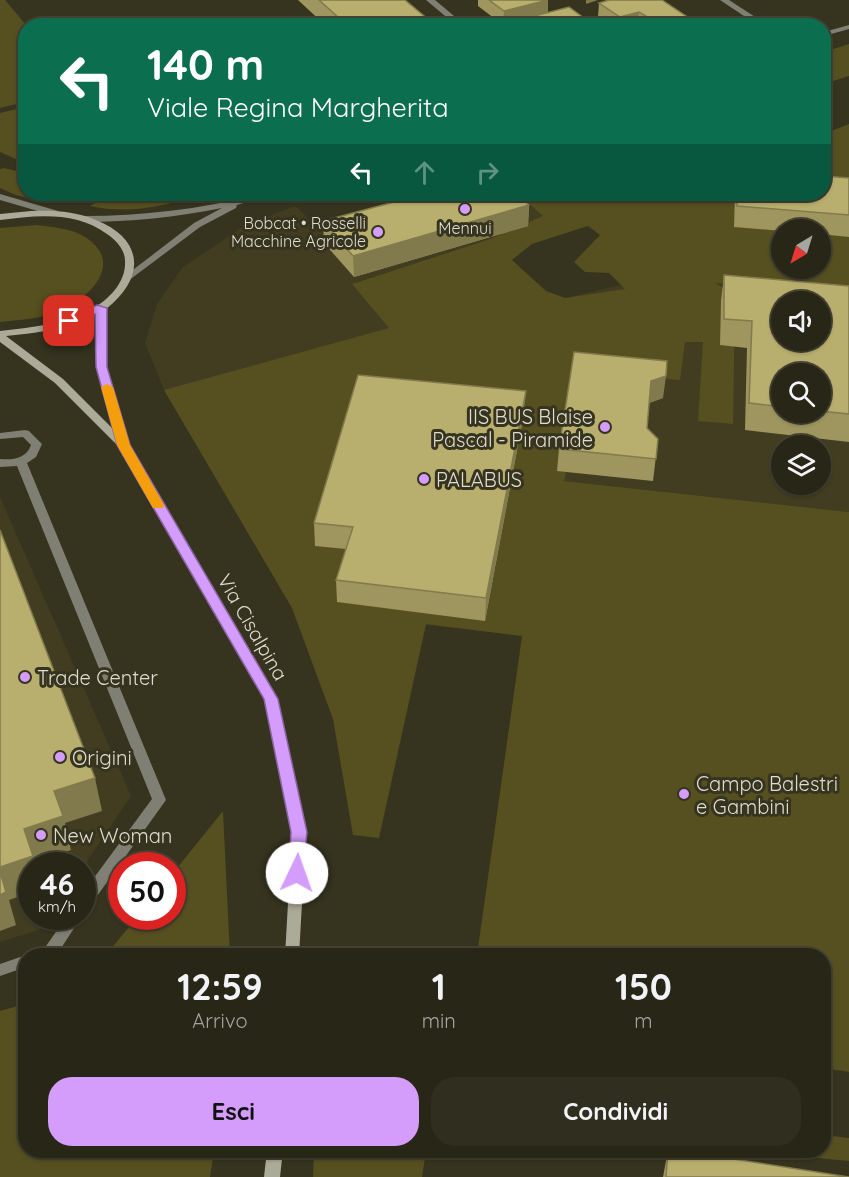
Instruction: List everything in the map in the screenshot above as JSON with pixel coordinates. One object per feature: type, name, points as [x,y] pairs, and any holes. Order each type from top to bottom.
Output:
[{"type":"main road","points":[[0,217],[25,213],[55,213],[84,219],[108,229],[124,243],[131,260],[128,278],[118,293],[101,308],[54,328],[0,336]]},
{"type":"main road","name":"Via Cisalpina","points":[[101,308],[102,367],[123,445]]},
{"type":"main road","name":"Via Cisalpina","points":[[0,336],[59,381],[123,445],[271,699],[299,832],[292,948]]},
{"type":"main road","points":[[272,1177],[274,1158]]},
{"type":"street","points":[[430,0],[452,18]]},
{"type":"street","points":[[724,0],[752,18]]},
{"type":"street","points":[[831,32],[849,27]]},
{"type":"street","points":[[0,197],[55,213]]},
{"type":"street","points":[[84,219],[130,220],[243,201]]},
{"type":"street","points":[[128,278],[197,225],[243,201]]},
{"type":"street","points":[[0,463],[21,462],[33,454],[37,444],[25,433],[1,435]]},
{"type":"street","points":[[21,462],[159,800],[96,887]]},
{"type":"street","points":[[53,948],[65,930]]},
{"type":"street","points":[[0,970],[18,964]]},
{"type":"shaded area","points":[[0,0],[5,0],[20,18],[18,18],[18,104],[0,108]]},
{"type":"shaded area","points":[[849,44],[849,76],[831,82],[831,50]]},
{"type":"shaded area","points":[[18,109],[18,160],[0,152],[0,113]]},
{"type":"shaded area","points":[[849,124],[849,512],[564,481],[541,638],[426,625],[379,838],[353,835],[333,719],[292,608],[164,390],[145,343],[157,304],[183,267],[244,226],[295,206],[327,235],[446,201],[526,201],[544,216],[490,239],[352,284],[390,327],[538,283],[546,291],[566,298],[658,276],[771,220],[771,279],[831,279],[831,219],[773,219],[810,201],[831,201],[831,131]]},
{"type":"shaded area","points":[[849,124],[849,194],[831,193],[831,131]]},
{"type":"shaded area","points":[[0,169],[18,171],[18,195],[0,188]]},
{"type":"shaded area","points":[[98,201],[179,201],[134,209],[105,209],[90,206]]},
{"type":"shaded area","points":[[526,201],[751,201],[771,220],[771,279],[831,279],[831,233],[849,234],[849,295],[831,293],[831,291],[804,291],[715,283],[735,295],[733,424],[698,421],[703,342],[685,342],[680,380],[590,372],[564,481],[849,512],[849,1072],[831,1069],[831,948],[478,948],[522,636],[426,624],[379,838],[353,835],[333,719],[292,608],[164,390],[389,328],[352,284],[490,239],[543,216]],"holes":[[[588,226],[600,235],[574,262],[585,272],[609,273],[625,289],[565,298],[546,291],[512,260],[532,244]]]},
{"type":"shaded area","points":[[36,225],[68,230],[85,237],[97,247],[102,258],[103,269],[91,289],[59,311],[30,319],[0,322],[0,228]]},
{"type":"shaded area","name":"Trade Center","points":[[0,497],[131,796],[93,852],[18,852],[18,930],[39,930],[0,942]]},
{"type":"shaded area","points":[[223,811],[230,948],[112,948],[126,930],[186,930],[186,857]]},
{"type":"shaded area","points":[[18,1006],[18,1158],[213,1158],[210,1177],[0,1177],[0,1011]]},
{"type":"shaded area","points":[[831,1136],[849,1138],[849,1161],[817,1158],[831,1158]]},
{"type":"shaded area","points":[[314,1158],[425,1158],[422,1177],[313,1177]]},
{"type":"building","points":[[319,0],[405,0],[426,18],[339,18]]},
{"type":"building","points":[[489,0],[548,0],[504,11]]},
{"type":"building","points":[[609,0],[662,0],[689,18],[649,18],[639,12],[620,17],[599,3]]},
{"type":"building","points":[[569,7],[584,18],[527,18]]},
{"type":"building","points":[[831,177],[849,178],[849,215],[737,206],[737,201],[831,201]]},
{"type":"building","points":[[398,201],[525,201],[529,205],[353,256],[323,221]]},
{"type":"building","points":[[724,275],[849,286],[849,414],[831,412],[831,363],[771,363],[771,406],[749,403],[752,321],[724,319]]},
{"type":"building","name":"IIS BUS Blaise Pascal - Piramide","points":[[574,352],[667,361],[666,376],[651,381],[647,428],[658,439],[656,459],[559,449]]},
{"type":"building","name":"PALABUS","points":[[358,375],[526,391],[486,598],[336,580],[353,527],[314,523]]},
{"type":"building","name":"Trade Center","points":[[0,530],[95,778],[54,791],[63,816],[24,829],[32,852],[18,852],[18,861],[0,867]]},
{"type":"building","points":[[0,872],[6,892],[0,895]]},
{"type":"building","points":[[667,1158],[727,1158],[849,1177],[666,1177]]},
{"type":"slow traffic","points":[[107,387],[123,445],[158,505]]},
{"type":"place","name":"Mennui","points":[[465,209]]},
{"type":"place","name":"Bobcat • Rosselli Macchine Agricole","points":[[378,232]]},
{"type":"place","name":"IIS BUS Blaise Pascal - Piramide","points":[[605,427]]},
{"type":"place","name":"PALABUS","points":[[424,479]]},
{"type":"place","name":"Trade Center","points":[[25,677]]},
{"type":"place","name":"Origini","points":[[60,757]]},
{"type":"place","name":"Campo Balestri e Gambini","points":[[684,794]]},
{"type":"place","name":"New Woman","points":[[41,835]]},
{"type":"route","points":[[69,321],[101,308],[102,367],[123,445],[271,699],[299,832],[297,873]]}]
